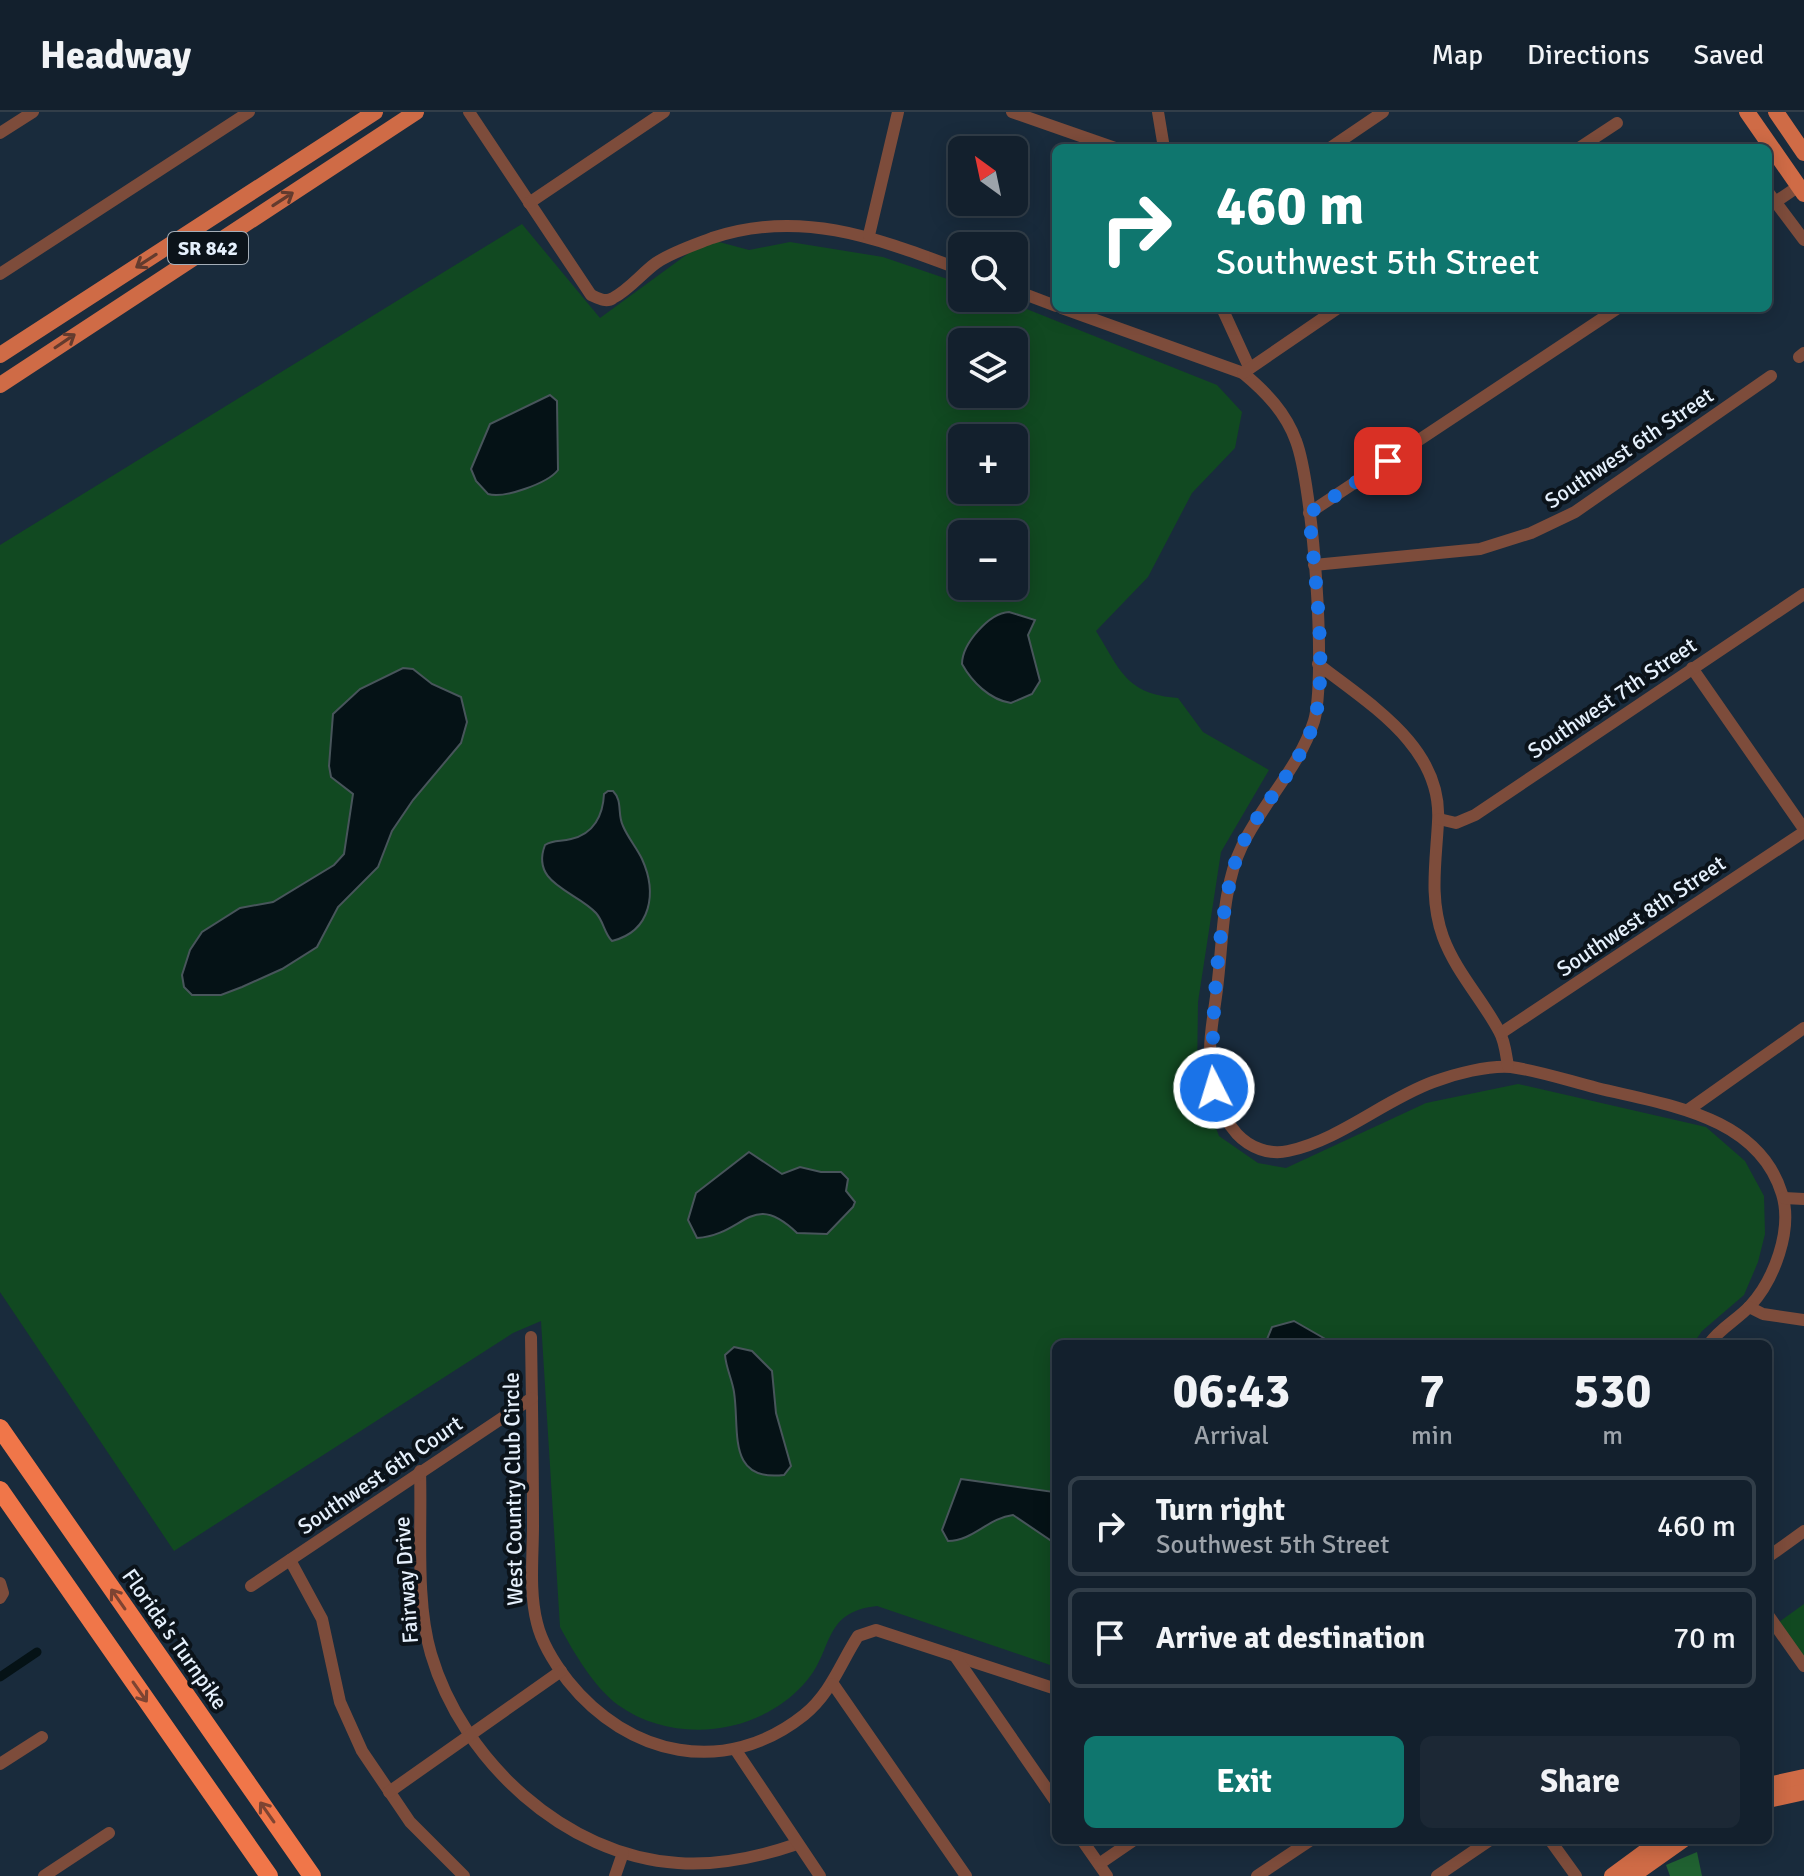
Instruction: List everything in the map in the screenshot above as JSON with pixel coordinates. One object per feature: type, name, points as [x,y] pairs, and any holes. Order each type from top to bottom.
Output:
[{"type":"highway","name":"Florida's Turnpike","points":[[0,1428],[312,1876]]},
{"type":"highway","points":[[0,1490],[269,1876]]},
{"type":"main road","name":"SR 842","points":[[2,350],[36,333],[375,112]]},
{"type":"main road","name":"SR 842","points":[[0,385],[416,112]]},
{"type":"main road","points":[[1747,112],[1769,144]]},
{"type":"main road","points":[[1776,112],[1804,153]]},
{"type":"main road","points":[[1772,148],[1801,190]]},
{"type":"main road","points":[[20,371],[26,349],[36,333]]},
{"type":"main road","points":[[0,369],[2,350]]},
{"type":"main road","points":[[1772,1784],[1804,1777]]},
{"type":"main road","points":[[1772,1799],[1804,1792]]},
{"type":"main road","points":[[1640,1869],[1658,1844]]},
{"type":"main road","points":[[1612,1876],[1640,1869],[1677,1844]]},
{"type":"street","points":[[0,133],[33,112]]},
{"type":"street","points":[[0,274],[249,112]]},
{"type":"street","points":[[469,112],[591,295],[601,300],[612,300],[659,261],[731,232],[821,226],[869,235],[948,265]]},
{"type":"street","points":[[529,203],[664,112]]},
{"type":"street","points":[[869,235],[898,112]]},
{"type":"street","points":[[1012,112],[1104,144]]},
{"type":"street","points":[[1158,112],[1163,144]]},
{"type":"street","points":[[1336,144],[1383,112]]},
{"type":"street","points":[[1585,144],[1617,123]]},
{"type":"street","points":[[1772,200],[1801,190]]},
{"type":"street","points":[[1772,201],[1804,240]]},
{"type":"street","points":[[1028,295],[1052,304]]},
{"type":"street","points":[[1074,312],[1246,370]]},
{"type":"street","points":[[1224,312],[1246,370],[1290,429],[1303,466],[1314,565],[1319,695],[1306,743],[1262,811],[1232,871],[1210,1051],[1214,1088],[1222,1113],[1239,1136],[1263,1151],[1287,1151],[1318,1140],[1433,1082],[1508,1066],[1688,1110],[1726,1126],[1751,1144],[1769,1166],[1784,1198],[1782,1235],[1776,1266],[1749,1307],[1713,1340]]},
{"type":"street","points":[[1246,370],[1332,312]]},
{"type":"street","points":[[1309,513],[1612,312]]},
{"type":"street","name":"Southwest 6th Street","points":[[1314,565],[1480,549],[1531,533],[1575,512],[1771,376]]},
{"type":"street","name":"Southwest 7th Street","points":[[1439,819],[1456,823],[1475,815],[1804,594]]},
{"type":"street","points":[[1318,664],[1401,731],[1420,752],[1437,796],[1439,819],[1433,900],[1443,937],[1460,971],[1501,1033],[1508,1066]]},
{"type":"street","points":[[1692,668],[1804,831]]},
{"type":"street","name":"Southwest 8th Street","points":[[1501,1033],[1804,831]]},
{"type":"street","points":[[1688,1110],[1804,1028]]},
{"type":"street","points":[[1784,1198],[1804,1199]]},
{"type":"street","points":[[1749,1307],[1763,1314],[1804,1320]]},
{"type":"street","name":"West Country Club Circle","points":[[531,1337],[534,1602],[544,1643],[561,1671],[589,1707],[624,1733],[666,1748],[704,1753],[735,1749],[783,1729],[804,1715],[833,1684],[853,1643],[865,1631],[876,1630],[1052,1688]]},
{"type":"street","name":"Southwest 6th Court","points":[[251,1586],[532,1398]]},
{"type":"street","name":"Fairway Drive","points":[[420,1471],[424,1614],[430,1652],[441,1682],[492,1764],[535,1806],[569,1828],[623,1853],[677,1863],[708,1862],[755,1858],[797,1844]]},
{"type":"street","points":[[1772,1554],[1804,1531]]},
{"type":"street","points":[[290,1560],[322,1619],[340,1702],[362,1751],[426,1841],[464,1876]]},
{"type":"street","points":[[1772,1621],[1804,1666]]},
{"type":"street","points":[[1792,1649],[1804,1641]]},
{"type":"street","points":[[955,1656],[1052,1796]]},
{"type":"street","points":[[389,1792],[561,1671]]},
{"type":"street","points":[[833,1684],[966,1876]]},
{"type":"street","points":[[0,1764],[42,1737]]},
{"type":"street","points":[[735,1749],[820,1876]]},
{"type":"street","points":[[44,1876],[109,1833]]},
{"type":"street","points":[[1085,1844],[1107,1876]]},
{"type":"street","points":[[1099,1864],[1128,1844]]},
{"type":"street","points":[[1257,1876],[1305,1844]]},
{"type":"street","points":[[1437,1876],[1484,1844]]},
{"type":"street","points":[[1553,1844],[1576,1876]]},
{"type":"street","points":[[615,1876],[623,1853]]},
{"type":"green space","points":[[522,224],[600,318],[708,239],[749,250],[790,242],[883,257],[948,279],[948,312],[1028,312],[1028,310],[1217,385],[1242,412],[1235,448],[1192,493],[1148,577],[1096,631],[1119,669],[1136,686],[1161,696],[1178,698],[1203,732],[1269,770],[1221,852],[1198,1002],[1197,1078],[1219,1136],[1258,1163],[1286,1168],[1426,1103],[1518,1084],[1706,1127],[1745,1161],[1764,1196],[1765,1234],[1758,1262],[1744,1295],[1696,1340],[1052,1340],[1052,1666],[877,1606],[846,1616],[837,1625],[820,1660],[803,1685],[763,1715],[714,1729],[689,1729],[664,1726],[640,1718],[618,1705],[593,1679],[560,1627],[541,1321],[513,1333],[174,1551],[0,1292],[0,545]]},
{"type":"green space","points":[[1804,1604],[1804,1657],[1779,1622]]},
{"type":"green space","points":[[1697,1852],[1702,1876],[1670,1876],[1666,1865]]},
{"type":"shaded area","points":[[550,395],[557,401],[558,470],[525,489],[488,494],[476,481],[471,469],[490,424]]},
{"type":"shaded area","points":[[1009,612],[1035,620],[1028,635],[1040,681],[1032,694],[1011,703],[982,689],[962,664],[963,656],[978,631],[993,618]]},
{"type":"shaded area","points":[[403,668],[413,669],[432,684],[461,697],[467,722],[461,743],[413,800],[392,831],[378,867],[338,907],[317,947],[282,969],[242,987],[221,995],[192,995],[184,987],[182,975],[190,950],[202,932],[240,908],[273,902],[334,865],[344,854],[353,794],[331,777],[333,714],[360,689]]},
{"type":"shaded area","points":[[608,791],[616,795],[623,826],[642,859],[650,897],[648,909],[636,929],[612,941],[596,913],[549,878],[542,858],[545,845],[579,836],[591,828]]},
{"type":"shaded area","points":[[749,1152],[782,1174],[800,1167],[821,1172],[841,1172],[848,1179],[846,1191],[855,1202],[853,1207],[827,1234],[797,1233],[781,1220],[758,1214],[726,1230],[697,1238],[688,1220],[696,1193]]},
{"type":"shaded area","points":[[1294,1321],[1327,1340],[1267,1340],[1272,1327]]},
{"type":"shaded area","points":[[734,1347],[752,1351],[772,1371],[776,1413],[791,1466],[784,1475],[765,1475],[744,1462],[737,1437],[734,1392],[725,1355]]},
{"type":"shaded area","points":[[961,1479],[1052,1492],[1052,1541],[1013,1515],[957,1540],[948,1541],[942,1530]]},
{"type":"waterway","points":[[0,1677],[37,1652]]},
{"type":"route","points":[[1214,1088],[1210,1051],[1232,871],[1241,847],[1306,743],[1319,695],[1309,513],[1388,461]]}]
